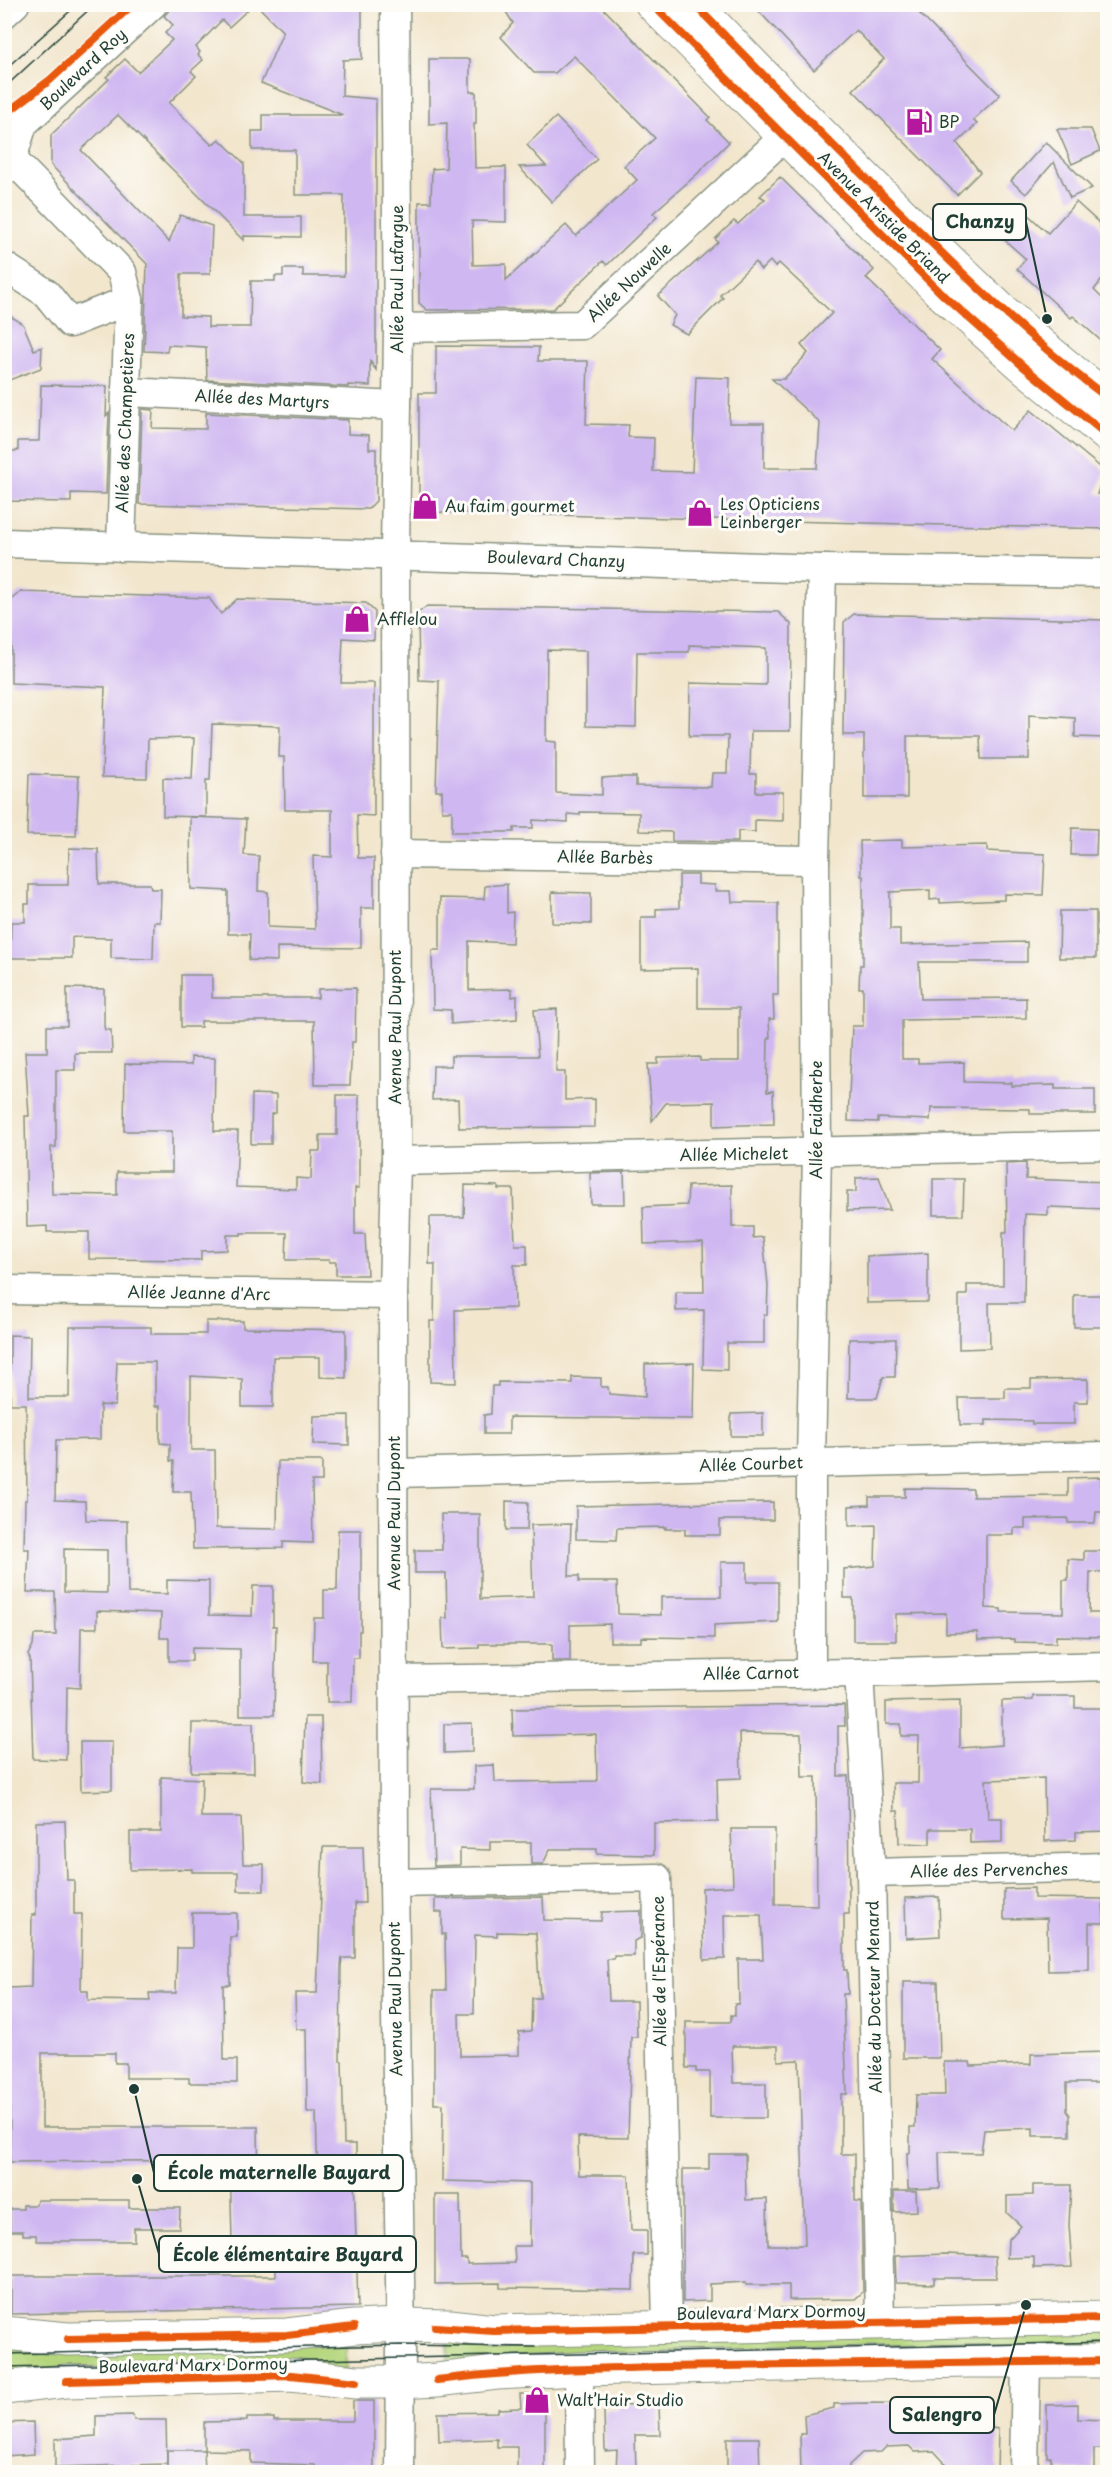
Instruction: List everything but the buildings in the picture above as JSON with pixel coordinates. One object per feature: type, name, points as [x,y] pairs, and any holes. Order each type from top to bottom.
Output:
[{"type":"main road","name":"Avenue Aristide Briand","points":[[652,4],[941,293],[1024,367],[1107,436]]},
{"type":"main road","name":"Avenue Aristide Briand","points":[[694,4],[797,110],[972,282],[1026,331],[1107,398]]},
{"type":"main road","name":"Boulevard Marx Dormoy","points":[[4,2332],[68,2339],[287,2335],[354,2327],[400,2325],[450,2326],[494,2331],[1107,2318]]},
{"type":"main road","name":"Boulevard Marx Dormoy","points":[[4,2388],[66,2381],[291,2375],[356,2382],[400,2382],[497,2373],[579,2369],[1107,2361]]},
{"type":"street","points":[[4,14],[15,4]]},
{"type":"street","name":"Boulevard Roy","points":[[8,165],[23,124],[153,4]]},
{"type":"street","name":"Allée Paul Lafargue","points":[[395,554],[398,328],[396,4]]},
{"type":"street","name":"Allée Nouvelle","points":[[398,328],[582,325],[784,136]]},
{"type":"street","name":"Allée des Champetières","points":[[8,165],[122,272],[129,300],[128,392],[121,547]]},
{"type":"street","points":[[4,266],[46,293],[70,323],[129,300]]},
{"type":"street","name":"Allée des Martyrs","points":[[128,392],[397,406]]},
{"type":"street","name":"Boulevard Chanzy","points":[[4,543],[822,568],[1107,573]]},
{"type":"street","name":"Avenue Paul Dupont","points":[[395,554],[394,1883],[400,2472]]},
{"type":"street","name":"Allée Faidherbe","points":[[811,1672],[811,1462],[817,1152],[815,860],[822,568]]},
{"type":"street","name":"Allée Barbès","points":[[394,854],[815,860]]},
{"type":"street","name":"Allée Michelet","points":[[396,1161],[1107,1145]]},
{"type":"street","name":"Allée Jeanne d'Arc","points":[[4,1290],[393,1295]]},
{"type":"street","name":"Allée Courbet","points":[[394,1473],[1107,1456]]},
{"type":"street","name":"Allée Carnot","points":[[394,1680],[859,1673],[1107,1666]]},
{"type":"street","name":"Allée du Docteur Menard","points":[[859,1673],[871,1873],[880,2322]]},
{"type":"street","name":"Allée des Pervenches","points":[[871,1873],[1107,1867]]},
{"type":"street","name":"Allée de l'Espérance","points":[[394,1883],[657,1878],[667,2328]]},
{"type":"street","points":[[1024,2472],[1026,2362]]},
{"type":"street","points":[[579,2369],[580,2472]]},
{"type":"green space","points":[[1107,2327],[1108,2350],[448,2368],[448,2333]]},
{"type":"green space","points":[[346,2336],[346,2371],[5,2380],[5,2339]]},
{"type":"tram line","points":[[4,70],[78,4]]},
{"type":"tram line","points":[[4,88],[95,4]]},
{"type":"tram line","points":[[4,2367],[1108,2342]]},
{"type":"tram line","points":[[4,2354],[401,2345],[535,2347]]},
{"type":"cycle path","points":[[4,115],[50,80],[133,4]]},
{"type":"cycle path","points":[[652,4],[941,293],[1024,367],[1108,436]]},
{"type":"cycle path","points":[[694,4],[975,285],[1053,355],[1108,398]]},
{"type":"cycle path","points":[[435,2327],[494,2331],[1108,2318]]},
{"type":"cycle path","points":[[68,2339],[287,2335],[354,2327]]},
{"type":"cycle path","points":[[437,2380],[508,2373],[614,2368],[1108,2361]]},
{"type":"cycle path","points":[[66,2381],[291,2375],[356,2382]]},
{"type":"place","name":"BP","points":[[919,122]]},
{"type":"place","name":"Chanzy","points":[[1047,319]]},
{"type":"place","name":"Au faim gourmet","points":[[425,506]]},
{"type":"place","name":"Les Opticiens Leinberger","points":[[700,513]]},
{"type":"place","name":"Afflelou","points":[[357,619]]},
{"type":"place","name":"École maternelle Bayard","points":[[134,2089]]},
{"type":"place","name":"École élémentaire Bayard","points":[[137,2179]]},
{"type":"place","name":"Salengro","points":[[1026,2305]]},
{"type":"place","name":"Walt’Hair Studio","points":[[537,2400]]}]
